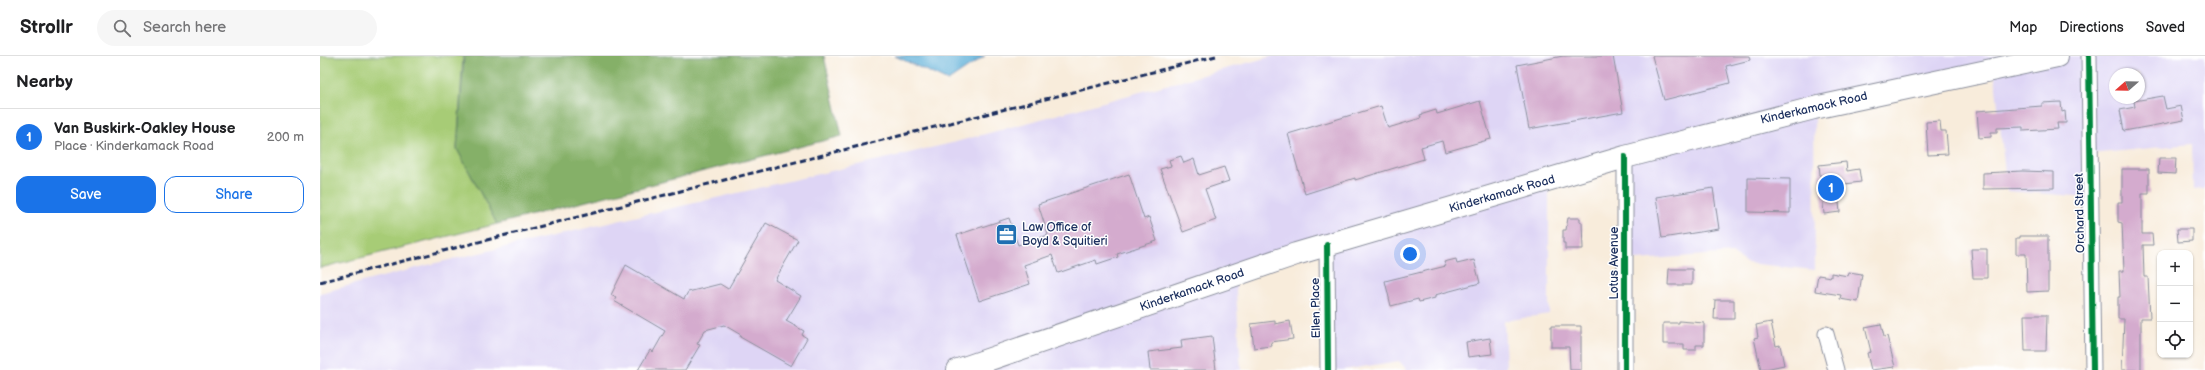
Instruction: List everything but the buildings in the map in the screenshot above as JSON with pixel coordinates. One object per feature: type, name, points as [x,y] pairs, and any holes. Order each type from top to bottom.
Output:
[{"type":"main road","name":"Kinderkamack Road","points":[[958,370],[1327,245],[1625,157],[1814,108],[2056,56]]},
{"type":"street","name":"Orchard Street","points":[[2089,56],[2093,370]]},
{"type":"street","name":"Lotus Avenue","points":[[1625,157],[1625,370]]},
{"type":"street","name":"Ellen Place","points":[[1327,245],[1328,370]]},
{"type":"street","points":[[1826,334],[1836,370]]},
{"type":"shaded area","points":[[1273,56],[2205,56],[2205,189],[2193,190],[2192,144],[2090,154],[2091,197],[2007,191],[1994,69],[1814,108],[1815,270],[1746,263],[1732,253],[1625,261],[1625,157],[1549,180],[1549,314],[1504,321],[1506,368],[1496,370],[1407,370],[1399,361],[1343,370],[1328,370],[1327,246],[1235,275],[1241,370],[320,370],[320,293],[428,265],[952,143]]},
{"type":"green space","points":[[320,56],[463,56],[457,149],[497,224],[320,268]]},
{"type":"green space","points":[[464,56],[824,56],[842,136],[497,224],[457,149]]},
{"type":"water","points":[[895,56],[985,56],[948,81]]},
{"type":"railway","points":[[320,282],[1216,56]]},
{"type":"cycle path","points":[[2089,56],[2093,370]]},
{"type":"cycle path","points":[[1625,157],[1625,370]]},
{"type":"cycle path","points":[[1327,245],[1328,370]]},
{"type":"place","name":"Van Buskirk-Oakley House","points":[[1831,188]]},
{"type":"place","name":"Law Office of Boyd & Squitieri","points":[[1006,234]]}]
